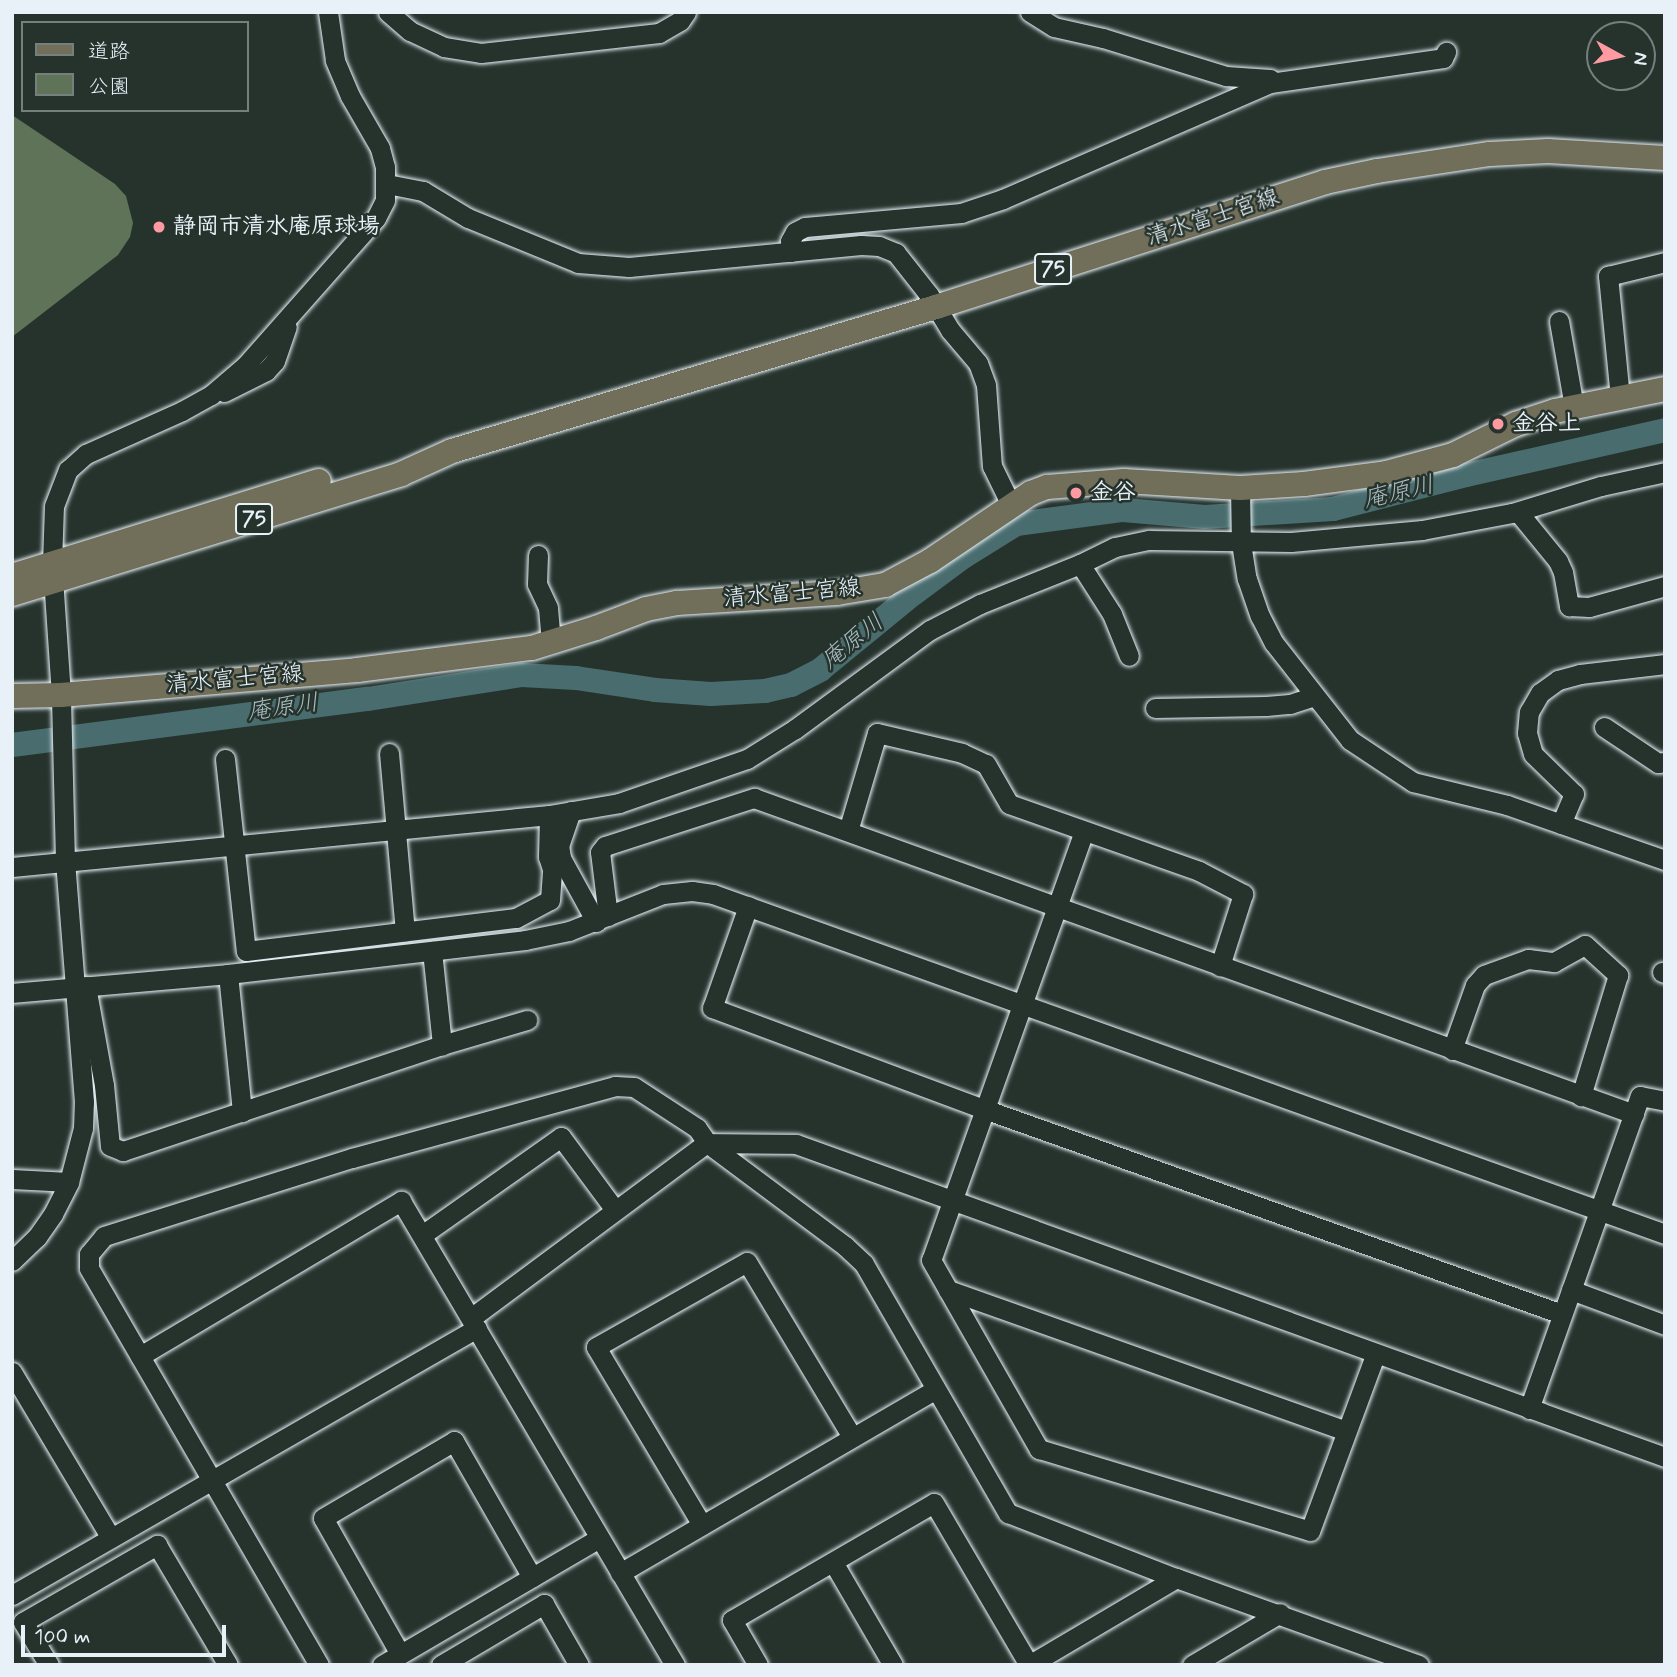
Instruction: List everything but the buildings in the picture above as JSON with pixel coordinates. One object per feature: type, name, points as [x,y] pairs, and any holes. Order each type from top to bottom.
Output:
[{"type":"main road","name":"清水富士宮線","points":[[12,594],[53,572],[397,457],[452,451],[936,307],[1325,182],[1377,170],[1490,154],[1548,151],[1665,158]]},
{"type":"main road","name":"清水富士宮線","points":[[12,696],[61,695],[357,670],[532,648],[646,609],[677,603],[837,593],[886,585],[929,561],[1031,493],[1066,484],[1124,481],[1240,488],[1304,484],[1386,472],[1453,454],[1516,424],[1574,407],[1665,389]]},
{"type":"main road","name":"清水富士宮線","points":[[12,576],[53,572]]},
{"type":"street","points":[[12,1261],[37,1237],[53,1214],[69,1182],[83,1128],[80,987],[65,861],[61,695],[53,572],[54,506],[68,470],[86,454],[160,423],[211,395],[245,366],[376,218],[385,200],[387,184],[380,148],[350,96],[335,60],[328,12]]},
{"type":"street","points":[[388,12],[410,30],[444,47],[481,53],[659,33],[680,21],[686,12]]},
{"type":"street","points":[[1030,12],[1054,27],[1103,38],[1226,76],[1270,79],[1270,83]]},
{"type":"street","points":[[791,252],[790,240],[795,232],[805,227],[961,212],[1003,199],[1270,83],[1443,58],[1446,52]]},
{"type":"street","points":[[387,184],[423,191],[467,218],[578,263],[629,267],[879,246],[896,253],[950,330],[978,363],[986,385],[992,466],[1011,505]]},
{"type":"street","points":[[1620,398],[1608,276],[1665,262]]},
{"type":"street","points":[[1559,321],[1574,407]]},
{"type":"street","points":[[12,867],[549,815],[620,803],[747,760],[795,729],[930,630],[980,604],[1115,547],[1149,540],[1344,540],[1465,523],[1518,512],[1624,480],[1665,472]]},
{"type":"street","points":[[1240,488],[1241,538],[1247,579],[1260,616],[1274,643],[1350,740],[1413,782],[1507,805],[1665,860]]},
{"type":"street","points":[[1518,512],[1558,561],[1563,572],[1569,606],[1589,607],[1665,586]]},
{"type":"street","points":[[538,555],[537,584],[548,608],[551,642]]},
{"type":"street","points":[[1080,564],[1112,614],[1129,656]]},
{"type":"street","points":[[1561,824],[1574,794],[1533,754],[1527,733],[1529,712],[1540,693],[1558,680],[1580,674],[1665,664]]},
{"type":"street","points":[[1155,709],[1266,706],[1290,704],[1314,696]]},
{"type":"street","points":[[1604,727],[1658,763],[1665,762]]},
{"type":"street","points":[[848,831],[877,733],[962,753],[986,764],[1009,804],[1199,871],[1243,894],[1220,966]]},
{"type":"street","points":[[389,752],[405,930]]},
{"type":"street","points":[[225,760],[246,951],[516,918],[550,900],[552,869],[548,858],[549,815]]},
{"type":"street","points":[[602,919],[600,852],[605,846],[754,798],[1634,1114]]},
{"type":"street","points":[[571,811],[559,845],[561,858],[602,919]]},
{"type":"street","points":[[1084,831],[931,1260],[1039,1449],[1310,1531],[1375,1355]]},
{"type":"street","points":[[12,993],[228,974],[550,936],[602,919],[652,897],[675,891],[713,894],[1665,1234]]},
{"type":"street","points":[[748,906],[712,1008],[984,1109],[1562,1314]]},
{"type":"street","points":[[1452,1050],[1475,985],[1484,975],[1528,959],[1554,962],[1584,945],[1618,975],[1581,1096]]},
{"type":"street","points":[[432,951],[442,1045]]},
{"type":"street","points":[[228,974],[242,1112]]},
{"type":"street","points":[[80,987],[104,1085],[110,1146],[123,1152],[442,1045],[527,1020]]},
{"type":"street","points":[[319,1665],[89,1268],[89,1254],[104,1236],[352,1158],[615,1086],[634,1087],[697,1128],[707,1143],[845,1246],[864,1264],[1008,1513],[1176,1578],[1280,1613],[1419,1665]]},
{"type":"street","points":[[1530,1409],[1640,1096],[1665,1101]]},
{"type":"street","points":[[422,1236],[561,1137],[615,1210]]},
{"type":"street","points":[[12,1595],[211,1481],[474,1323],[615,1210],[707,1143],[796,1144],[1375,1355],[1665,1457]]},
{"type":"street","points":[[12,1180],[69,1182]]},
{"type":"street","points":[[140,1356],[401,1201],[674,1665]]},
{"type":"street","points":[[702,1525],[596,1347],[747,1262],[852,1437]]},
{"type":"street","points":[[948,1290],[1346,1431]]},
{"type":"street","points":[[1571,1290],[1665,1325]]},
{"type":"street","points":[[12,1372],[111,1538]]},
{"type":"street","points":[[621,1573],[935,1390]]},
{"type":"street","points":[[400,1654],[323,1518],[454,1441],[532,1577]]},
{"type":"street","points":[[758,1665],[732,1620],[934,1503],[1029,1665],[1176,1578]]},
{"type":"street","points":[[382,1665],[599,1538]]},
{"type":"street","points":[[48,1665],[23,1622],[156,1545],[228,1665]]},
{"type":"street","points":[[833,1562],[893,1665]]},
{"type":"street","points":[[441,1665],[544,1604],[579,1665]]},
{"type":"street","points":[[1192,1665],[1280,1613]]},
{"type":"green space","points":[[12,115],[115,184],[126,196],[133,223],[130,237],[118,255],[12,337]]},
{"type":"waterway","name":"庵原川","points":[[12,745],[368,699],[522,675],[576,678],[655,690],[711,694],[765,691],[791,685],[820,670],[913,594],[963,557],[1016,524],[1123,510],[1205,517],[1333,509],[1466,475],[1665,430]]},
{"type":"place","name":"静岡市清水庵原球場","points":[[159,227]]},
{"type":"place","name":"金谷上","points":[[1498,424]]},
{"type":"place","name":"金谷","points":[[1076,493]]}]
